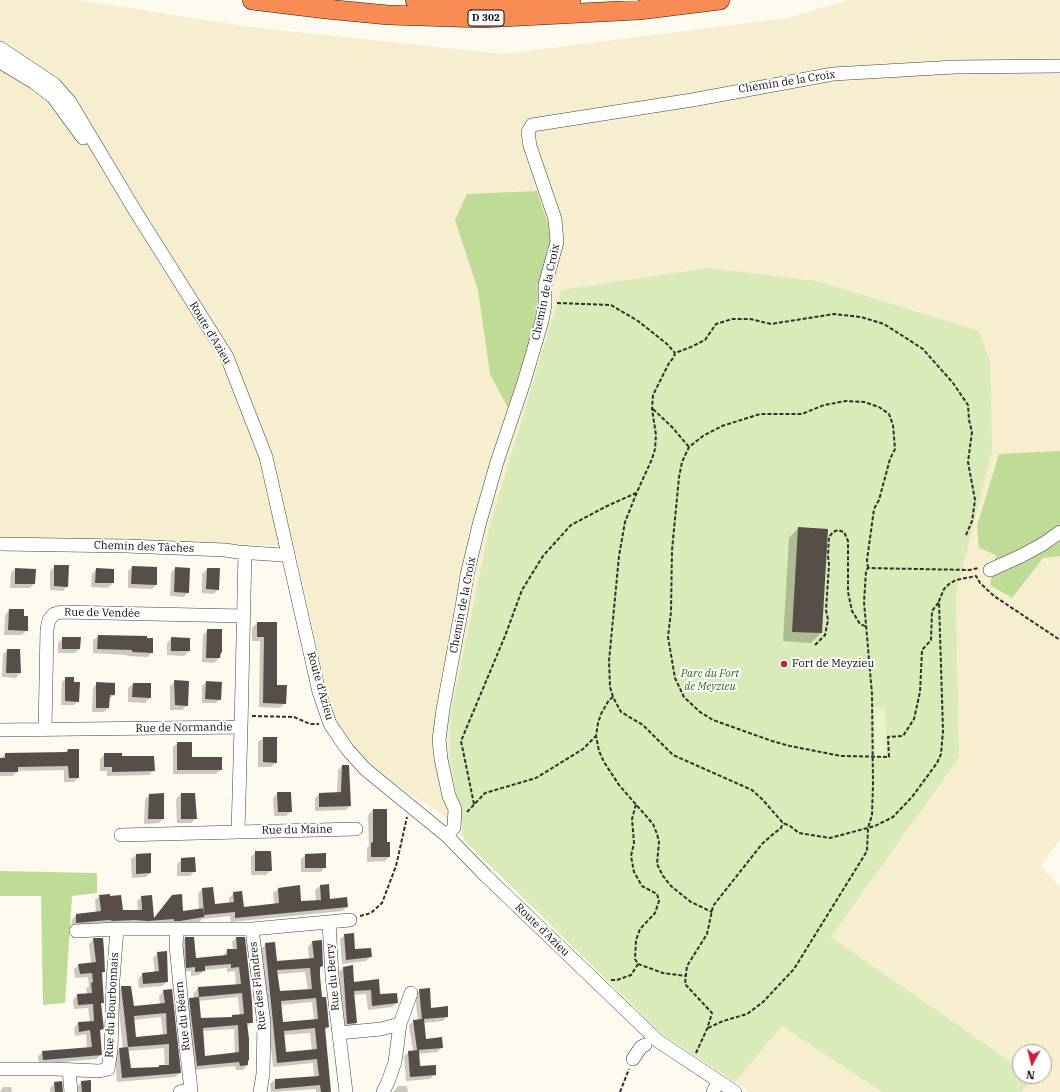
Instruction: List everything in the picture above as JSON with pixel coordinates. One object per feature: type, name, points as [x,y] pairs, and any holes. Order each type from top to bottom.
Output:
[{"type":"highway","name":"D 302","points":[[252,0],[388,15],[483,18],[639,10],[720,0]]},
{"type":"highway","name":"D 302","points":[[415,0],[491,2],[571,0]]},
{"type":"street","name":"Route d'Azieu","points":[[0,48],[54,84],[70,102],[134,209],[227,357],[266,456],[319,692],[330,724],[347,750],[366,769],[447,836],[486,876],[658,1041],[733,1091]]},
{"type":"street","name":"Route d'Azieu","points":[[0,62],[35,83],[53,97],[134,209]]},
{"type":"street","name":"Chemin de la Croix","points":[[447,836],[454,827],[455,809],[449,796],[441,759],[439,740],[443,709],[467,575],[479,525],[497,462],[524,382],[542,321],[545,304],[545,285],[557,242],[557,231],[554,219],[530,146],[528,132],[532,125],[685,101],[833,74],[955,67],[1060,66]]},
{"type":"street","points":[[985,569],[1021,556],[1043,544],[1060,532]]},
{"type":"street","name":"Chemin des Tâches","points":[[0,544],[218,549],[288,554]]},
{"type":"street","name":"Rue de Normandie","points":[[0,730],[45,730],[241,721],[245,552]]},
{"type":"street","name":"Rue de Vendée","points":[[45,730],[46,629],[49,620],[54,614],[62,612],[243,616]]},
{"type":"street","points":[[238,832],[241,721]]},
{"type":"street","name":"Rue du Maine","points":[[121,835],[356,829]]},
{"type":"street","points":[[76,931],[252,929],[350,920]]},
{"type":"street","name":"Rue du Berry","points":[[329,922],[332,976],[346,1092]]},
{"type":"street","name":"Rue des Flandres","points":[[252,929],[264,1024],[263,1074],[260,1092]]},
{"type":"street","name":"Rue du Bourbonnais","points":[[0,1069],[99,1071],[108,1069],[111,1050],[112,980],[118,930]]},
{"type":"street","name":"Rue du Béarn","points":[[177,930],[176,945],[191,1090],[180,1092]]},
{"type":"street","points":[[383,1092],[395,1062],[400,1024],[411,993]]},
{"type":"street","points":[[339,1032],[381,1029],[400,1024]]},
{"type":"street","points":[[633,1059],[641,1047],[645,1045]]},
{"type":"street","points":[[70,1070],[72,1092]]},
{"type":"path","points":[[545,304],[580,303],[610,305],[638,321],[667,344],[675,353]]},
{"type":"path","points":[[966,535],[972,521],[976,500],[968,462],[972,432],[969,420],[968,405],[953,383],[923,349],[884,324],[861,317],[834,314],[771,324],[750,319],[732,319],[716,324],[705,340],[675,353],[653,395],[652,409],[656,436],[655,449],[625,522],[617,571],[609,661],[610,688],[613,697],[621,712],[643,725],[673,755],[752,790],[783,823],[799,833],[830,838],[881,824],[893,817],[921,785],[937,763],[941,754],[943,731],[940,601],[944,589],[949,584],[956,580],[976,576],[980,583],[994,596],[1060,640]]},
{"type":"path","points":[[708,1028],[723,1021],[747,1014],[763,1002],[794,969],[867,851],[868,828],[872,815],[874,784],[872,756],[872,694],[864,602],[866,571],[868,568],[866,560],[874,509],[879,500],[890,459],[895,449],[893,425],[889,414],[879,407],[864,402],[846,401],[824,405],[802,414],[760,414],[722,426],[703,436],[689,447],[682,462],[677,495],[672,550],[671,612],[668,638],[675,678],[684,697],[700,712],[713,720],[790,746],[841,756],[872,756],[889,757],[888,737],[903,736],[914,719],[920,692],[922,650],[931,640],[932,611],[940,601]]},
{"type":"path","points":[[652,409],[672,427],[689,447]]},
{"type":"path","points":[[474,804],[461,741],[522,590],[543,556],[571,525],[637,492]]},
{"type":"path","points":[[814,644],[825,635],[828,620],[826,610],[830,537],[833,532],[838,530],[844,532],[848,541],[848,592],[852,611],[860,624],[867,627]]},
{"type":"path","points":[[868,568],[985,569]]},
{"type":"path","points":[[613,697],[608,700],[598,723],[596,736],[599,751],[611,774],[653,824],[658,834],[659,842],[657,864],[670,886],[691,902],[712,912]]},
{"type":"path","points":[[241,721],[294,717],[310,724],[330,724]]},
{"type":"path","points":[[468,810],[485,793],[536,778],[583,749],[596,736]]},
{"type":"path","points":[[636,804],[632,819],[634,843],[631,856],[634,872],[642,886],[657,894],[659,901],[655,913],[640,929],[636,940],[635,959],[638,964],[663,973],[686,976]]},
{"type":"path","points":[[350,920],[371,913],[382,903],[396,866],[410,805]]},
{"type":"path","points":[[690,1063],[708,1028],[712,1013],[685,984],[687,966],[707,934],[713,906],[762,844],[782,828],[783,823]]},
{"type":"path","points":[[590,977],[594,976],[601,980],[617,980],[631,975],[638,964]]},
{"type":"path","points":[[620,1092],[633,1059]]},
{"type":"shaded area","points":[[0,0],[79,0],[250,27],[504,54],[787,18],[848,0],[1060,0],[1060,839],[1041,866],[1060,888],[1060,1092],[1022,1092],[1028,1084],[1052,1084],[1052,1044],[1012,1044],[1012,1062],[831,937],[959,758],[956,594],[992,452],[561,290],[490,524],[450,716],[450,760],[464,840],[443,815],[387,779],[353,748],[331,711],[294,546],[0,539]]},
{"type":"shaded area","points":[[782,1026],[882,1092],[750,1092],[735,1082]]},
{"type":"green space","points":[[537,191],[552,236],[539,285],[536,321],[508,408],[490,374],[478,290],[455,220],[467,194]]},
{"type":"green space","name":"Parc du Fort de Meyzieu","points":[[708,268],[817,281],[979,331],[990,362],[992,452],[956,594],[959,758],[831,937],[1012,1062],[1012,1084],[1028,1084],[1022,1092],[882,1092],[782,1026],[735,1082],[663,1035],[464,840],[450,760],[450,716],[490,524],[561,290]]},
{"type":"green space","points":[[1060,451],[1060,556],[1043,558],[1012,598],[990,585],[996,555],[979,548],[977,526],[999,454]]},
{"type":"green space","points":[[874,707],[885,707],[887,756],[875,756]]},
{"type":"green space","points":[[0,871],[97,873],[97,893],[72,896],[65,1003],[43,1005],[41,896],[0,896]]},
{"type":"building","points":[[798,527],[828,529],[822,633],[792,632]]},
{"type":"building","points":[[54,565],[69,565],[68,587],[54,586]]},
{"type":"building","points":[[132,566],[157,567],[157,585],[131,584]]},
{"type":"building","points":[[175,567],[190,568],[189,593],[174,592]]},
{"type":"building","points":[[15,568],[36,569],[35,584],[15,584]]},
{"type":"building","points":[[96,568],[114,569],[114,583],[95,583]]},
{"type":"building","points":[[207,568],[220,568],[219,590],[206,589]]},
{"type":"building","points":[[9,609],[24,609],[24,616],[28,616],[28,631],[8,630]]},
{"type":"building","points":[[257,622],[277,622],[277,685],[287,685],[286,704],[263,703],[264,637],[257,637]]},
{"type":"building","points":[[207,629],[222,629],[222,653],[221,652],[220,658],[206,658]]},
{"type":"building","points":[[98,635],[147,636],[147,638],[153,638],[153,653],[132,652],[132,650],[97,649]]},
{"type":"building","points":[[62,637],[81,637],[80,649],[62,649]]},
{"type":"building","points":[[171,637],[190,638],[190,651],[171,651]]},
{"type":"building","points":[[7,649],[20,649],[21,673],[6,673]]},
{"type":"building","points":[[65,677],[74,677],[74,682],[80,682],[79,702],[65,701]]},
{"type":"building","points":[[174,680],[189,681],[188,706],[175,705]]},
{"type":"building","points":[[206,681],[222,682],[221,700],[205,699]]},
{"type":"building","points":[[96,682],[115,683],[115,695],[110,695],[109,708],[96,708]]},
{"type":"building","points":[[133,683],[151,683],[151,698],[132,697]]},
{"type":"building","points":[[263,737],[277,737],[277,763],[263,762]]},
{"type":"building","points":[[177,742],[192,742],[192,757],[222,757],[222,770],[177,770]]},
{"type":"building","points":[[68,749],[79,749],[79,778],[69,778],[68,766],[18,767],[18,772],[0,772],[0,758],[5,758],[5,753],[67,752]]},
{"type":"building","points":[[104,753],[122,753],[122,756],[154,756],[155,771],[112,772],[112,767],[104,767]]},
{"type":"building","points":[[342,765],[349,765],[351,806],[319,807],[319,793],[341,792]]},
{"type":"building","points":[[277,792],[291,792],[292,812],[278,812]]},
{"type":"building","points":[[164,793],[164,819],[148,819],[149,794]]},
{"type":"building","points":[[181,793],[195,793],[197,819],[181,819]]},
{"type":"building","points":[[373,809],[387,809],[387,842],[390,842],[390,857],[371,857],[371,843],[373,842]]},
{"type":"building","points":[[255,851],[271,851],[272,871],[255,871]]},
{"type":"building","points":[[151,853],[151,873],[136,874],[136,854]]},
{"type":"building","points":[[326,853],[326,868],[305,868],[305,854]]},
{"type":"building","points":[[195,857],[196,872],[181,872],[181,858]]},
{"type":"building","points":[[329,884],[330,899],[347,897],[348,907],[235,918],[235,912],[204,915],[202,888],[213,887],[215,904],[234,902],[233,892],[242,891],[244,907],[279,903],[278,888],[300,885],[301,901],[321,900],[320,885]]},
{"type":"building","points":[[110,894],[110,896],[121,895],[123,910],[142,910],[141,896],[152,895],[154,918],[172,895],[182,894],[183,911],[204,908],[204,917],[180,921],[174,921],[174,919],[148,921],[109,920],[76,923],[76,914],[101,911],[99,895]]},
{"type":"building","points":[[354,933],[355,949],[371,948],[372,957],[346,960],[344,934]]},
{"type":"building","points":[[185,937],[194,937],[196,958],[227,955],[227,949],[237,949],[236,937],[245,937],[253,1023],[247,1023],[249,1039],[248,1065],[240,1066],[239,1062],[197,1066],[189,998],[199,997],[198,987],[241,984],[239,967],[231,968],[231,964],[205,966],[205,971],[195,972],[195,967],[186,968]],"holes":[[[242,993],[244,1014],[232,1015],[232,1017],[201,1018],[199,997]],[[238,1025],[239,1052],[205,1056],[203,1028]]]},
{"type":"building","points":[[93,938],[103,938],[104,950],[105,972],[102,972],[104,1003],[101,1003],[104,1029],[100,1030],[102,1055],[43,1060],[42,1051],[92,1047],[90,1030],[79,1032],[78,1022],[94,1021],[93,1004],[78,1005],[77,994],[92,993],[92,973],[80,974],[78,964],[96,962]]},
{"type":"building","points":[[322,940],[323,966],[320,967],[320,976],[322,997],[326,997],[327,1005],[329,1027],[325,1028],[331,1092],[321,1092],[320,1085],[275,1089],[275,1079],[319,1076],[317,1059],[277,1063],[265,943],[275,942],[277,961],[314,958],[312,941]],"holes":[[[310,968],[312,989],[280,991],[277,970]],[[316,998],[318,1019],[283,1022],[281,1001]],[[315,1028],[317,1049],[286,1052],[284,1031]]]},
{"type":"building","points":[[167,951],[168,982],[143,984],[142,973],[159,971],[157,952]]},
{"type":"building","points":[[353,965],[354,982],[379,979],[380,994],[397,993],[398,1003],[372,1006],[371,990],[354,991],[357,1023],[347,1024],[343,967]]},
{"type":"building","points":[[121,986],[131,986],[134,1006],[165,1003],[163,990],[172,989],[181,1073],[122,1078],[119,1048],[128,1047]],"holes":[[[166,1013],[167,1034],[136,1037],[134,1016]],[[169,1044],[169,1065],[159,1065],[159,1067],[131,1068],[128,1047]]]},
{"type":"building","points":[[430,988],[431,1008],[448,1006],[448,1017],[424,1019],[426,1039],[442,1037],[443,1048],[417,1050],[413,1020],[422,1019],[419,989]]},
{"type":"building","points":[[419,1050],[420,1066],[436,1065],[436,1075],[410,1077],[408,1051]]},
{"type":"building","points":[[91,1080],[91,1092],[82,1092],[81,1081]]},
{"type":"building","points":[[62,1081],[63,1092],[55,1092],[54,1082]]},
{"type":"place","name":"Fort de Meyzieu","points":[[784,664]]}]
